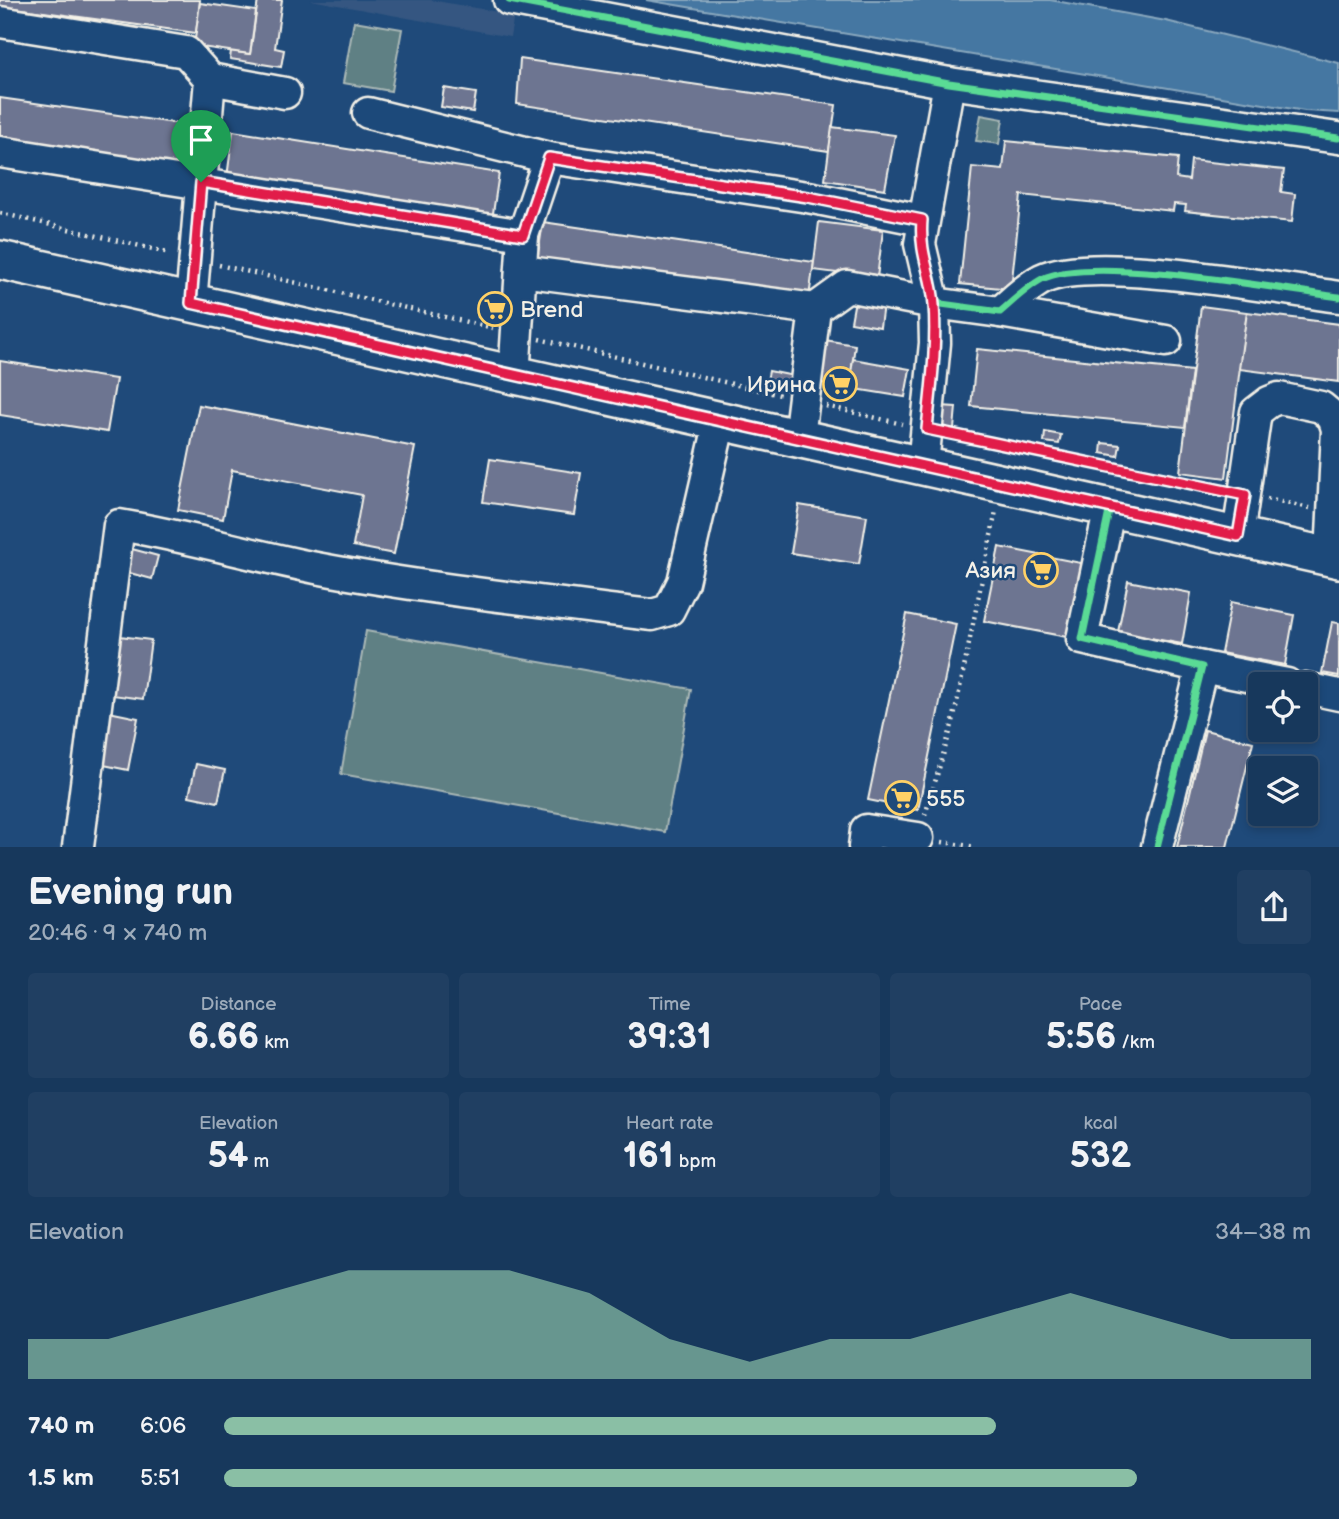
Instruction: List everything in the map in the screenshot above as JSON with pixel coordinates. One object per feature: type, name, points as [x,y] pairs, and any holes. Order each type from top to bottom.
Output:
[{"type":"main road","points":[[0,260],[514,377],[799,437],[1335,558]]},
{"type":"street","points":[[509,0],[949,83],[1338,138]]},
{"type":"street","points":[[0,22],[186,51],[210,79],[285,93]]},
{"type":"street","points":[[191,303],[210,79]]},
{"type":"street","points":[[923,465],[934,344],[934,303],[920,244],[922,220],[949,83]]},
{"type":"street","points":[[368,113],[549,158],[808,197],[922,220]]},
{"type":"street","points":[[0,152],[523,235]]},
{"type":"street","points":[[514,377],[523,235],[549,158]]},
{"type":"street","points":[[1000,312],[1043,278],[1080,270],[1134,271],[1339,297]]},
{"type":"street","points":[[521,271],[816,309],[846,286],[1166,341]]},
{"type":"street","points":[[799,437],[816,309]]},
{"type":"street","points":[[1238,536],[1256,412],[1279,398],[1321,407],[1333,417],[1337,429],[1335,558]]},
{"type":"street","points":[[78,847],[119,525],[178,534],[340,572],[459,592],[652,615],[669,610],[683,582],[720,421]]},
{"type":"street","points":[[1110,507],[1082,639],[1248,676]]},
{"type":"street","points":[[1157,847],[1202,667]]},
{"type":"street","points":[[1318,691],[1339,695]]},
{"type":"street","points":[[864,847],[866,830],[918,838]]},
{"type":"path","points":[[0,213],[927,429],[1334,513]]},
{"type":"path","points":[[976,847],[918,838],[953,722],[996,510]]},
{"type":"shaded area","points":[[311,0],[431,0],[514,15],[510,37]]},
{"type":"shaded area","points":[[646,0],[1050,0],[1166,21],[1339,63],[1339,113],[1305,111]]},
{"type":"green space","points":[[354,21],[402,29],[391,91],[343,83]]},
{"type":"green space","points":[[981,115],[1003,119],[999,144],[976,141]]},
{"type":"green space","points":[[366,631],[691,689],[665,832],[341,774]]},
{"type":"building","points":[[0,0],[200,0],[196,33],[0,6]]},
{"type":"building","points":[[258,0],[282,0],[275,48],[284,50],[281,67],[230,59],[231,51],[250,54]]},
{"type":"building","points":[[200,3],[256,11],[250,54],[194,46]]},
{"type":"building","points":[[520,59],[836,105],[829,151],[517,104]]},
{"type":"building","points":[[444,88],[476,93],[473,112],[441,107]]},
{"type":"building","points":[[0,98],[188,125],[182,168],[0,143]]},
{"type":"building","points":[[832,127],[895,135],[885,189],[825,180]]},
{"type":"building","points":[[233,131],[499,173],[492,220],[227,178]]},
{"type":"building","points":[[1006,141],[1178,158],[1176,178],[1189,180],[1191,160],[1284,170],[1281,192],[1295,194],[1292,222],[1185,211],[1186,205],[1174,204],[1173,211],[1021,195],[1011,289],[960,284],[972,167],[1003,170]]},
{"type":"building","points":[[543,222],[814,262],[808,304],[537,261]]},
{"type":"building","points":[[819,222],[883,230],[877,278],[813,270]]},
{"type":"building","points":[[481,299],[509,305],[505,322],[478,317]]},
{"type":"building","points":[[855,300],[883,304],[880,327],[851,322]]},
{"type":"building","points":[[1201,306],[1247,312],[1226,478],[1180,472]]},
{"type":"building","points":[[1247,312],[1339,324],[1339,382],[1239,369]]},
{"type":"building","points":[[819,339],[855,345],[849,388],[815,382]]},
{"type":"building","points":[[977,349],[1192,371],[1185,427],[971,406]]},
{"type":"building","points":[[853,359],[910,369],[905,397],[849,388]]},
{"type":"building","points":[[0,361],[116,379],[107,432],[0,415]]},
{"type":"building","points":[[769,371],[794,376],[791,391],[766,386]]},
{"type":"building","points":[[199,405],[415,447],[394,554],[353,546],[362,495],[232,470],[223,519],[178,510]]},
{"type":"building","points":[[941,406],[956,407],[954,429],[939,428]]},
{"type":"building","points":[[1045,432],[1061,435],[1059,444],[1044,442]]},
{"type":"building","points":[[1102,443],[1120,445],[1118,456],[1101,453]]},
{"type":"building","points":[[490,459],[581,473],[574,515],[483,502]]},
{"type":"building","points":[[799,505],[867,516],[859,564],[791,553]]},
{"type":"building","points":[[999,547],[1086,564],[1072,638],[984,621]]},
{"type":"building","points":[[132,549],[158,556],[152,579],[126,572]]},
{"type":"building","points":[[1128,581],[1191,593],[1182,644],[1118,632]]},
{"type":"building","points":[[1231,602],[1294,615],[1285,665],[1221,653]]},
{"type":"building","points":[[907,614],[956,624],[918,810],[868,800]]},
{"type":"building","points":[[1332,622],[1339,623],[1339,676],[1322,673]]},
{"type":"building","points":[[120,636],[151,640],[143,699],[112,695]]},
{"type":"building","points":[[104,711],[138,718],[128,770],[94,763]]},
{"type":"building","points":[[1205,730],[1253,742],[1227,847],[1177,847]]},
{"type":"building","points":[[196,764],[225,770],[218,802],[189,796]]},
{"type":"cycle path","points":[[509,0],[949,83],[1338,138]]},
{"type":"cycle path","points":[[934,303],[1000,312],[1042,279],[1066,272],[1100,270],[1231,281],[1339,297]]},
{"type":"cycle path","points":[[1110,507],[1082,639],[1202,667],[1157,847]]},
{"type":"place","name":"Brend","points":[[495,309]]},
{"type":"place","name":"Ирина","points":[[840,384]]},
{"type":"place","name":"Азия","points":[[1041,570]]},
{"type":"place","name":"555","points":[[902,798]]},
{"type":"route","points":[[549,158],[808,197],[922,220],[920,244],[934,303],[934,344],[927,429],[1245,495],[1238,536],[191,303],[201,182],[523,235],[549,158]]}]
